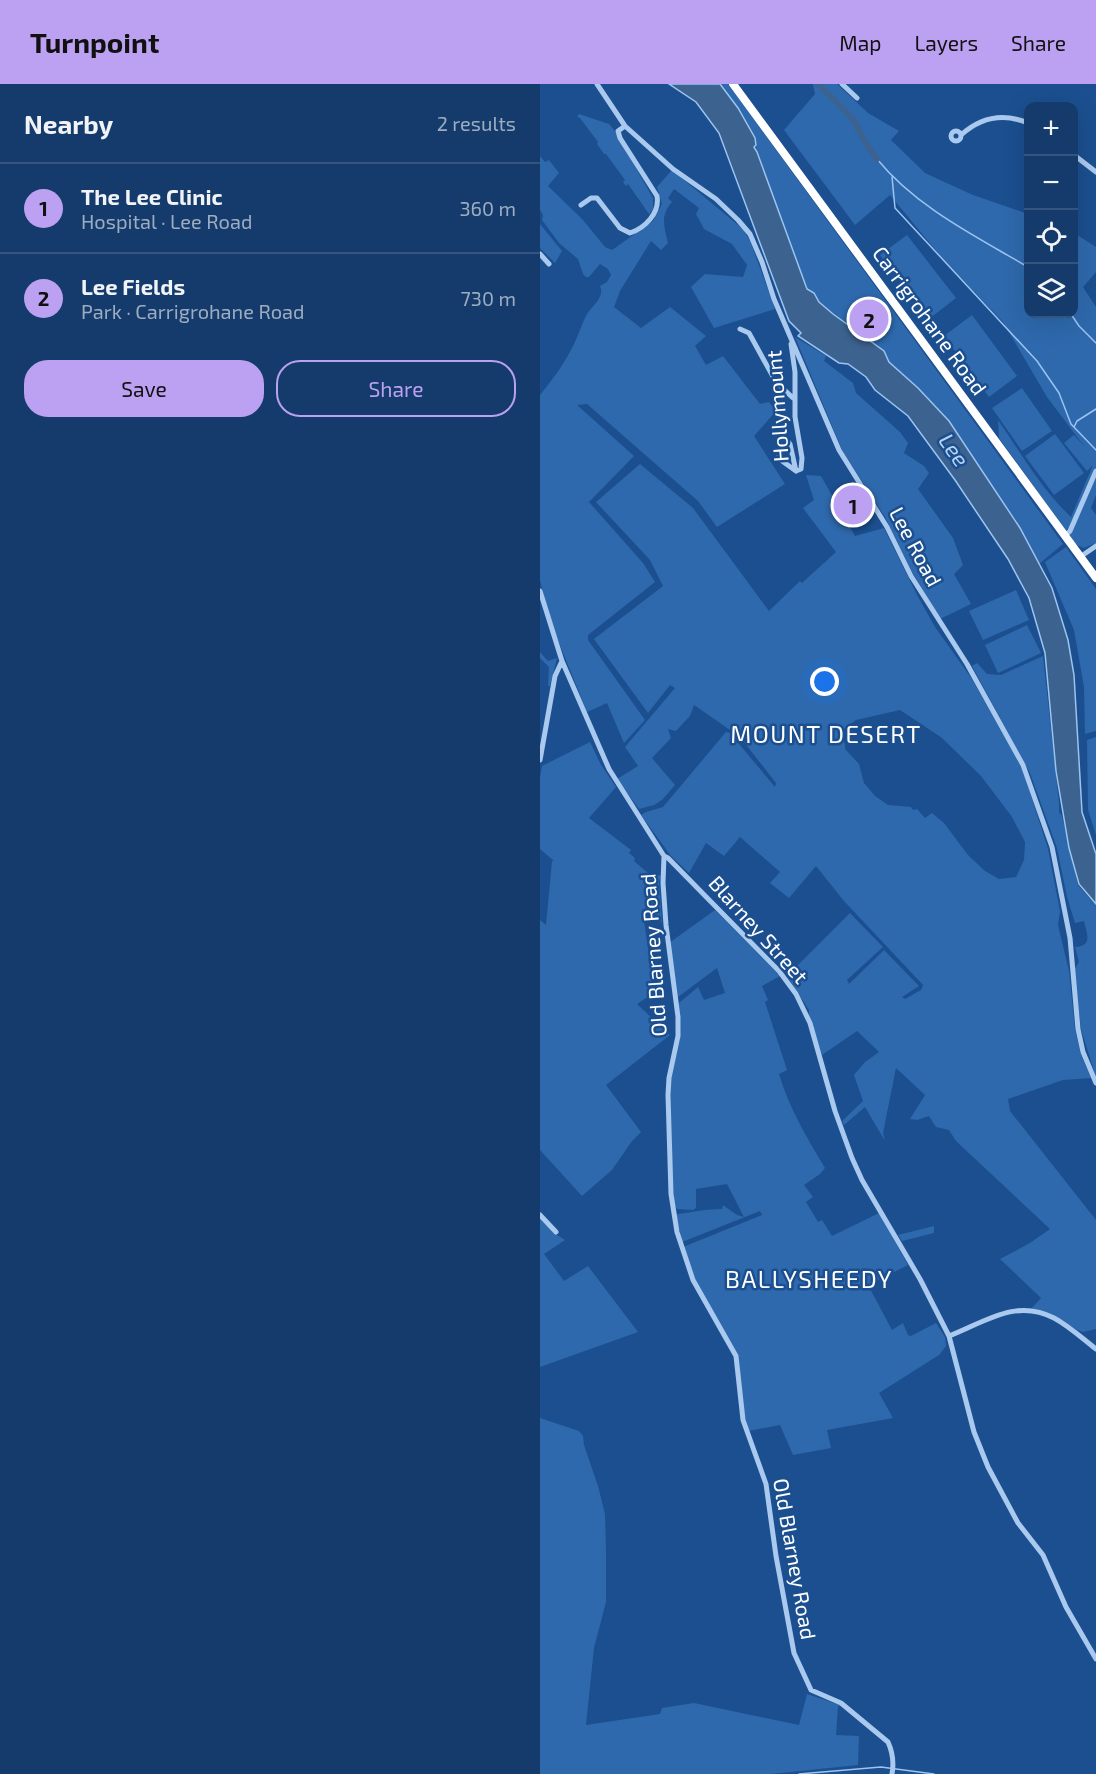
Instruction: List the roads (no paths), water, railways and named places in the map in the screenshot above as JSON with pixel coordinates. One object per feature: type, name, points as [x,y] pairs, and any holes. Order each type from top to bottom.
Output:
[{"type":"highway","name":"Carrigrohane Road","points":[[733,84],[1096,578]]},
{"type":"street","name":"Lee Road","points":[[597,84],[626,127],[673,169],[716,200],[750,234],[790,336],[839,450],[887,527],[911,576],[967,664],[1023,765],[1052,847],[1070,938],[1078,1029],[1083,1052],[1096,1083]]},
{"type":"street","points":[[842,84],[857,98]]},
{"type":"street","points":[[961,135],[976,124],[993,118],[1024,121]]},
{"type":"street","points":[[581,205],[591,198],[597,198],[620,228],[628,232],[635,231],[649,219],[658,207],[657,196],[618,133],[626,127]]},
{"type":"street","points":[[1075,156],[1096,172]]},
{"type":"street","points":[[541,257],[549,264]]},
{"type":"street","points":[[740,329],[749,333],[776,382],[793,398]]},
{"type":"street","name":"Hollymount","points":[[790,336],[795,372],[793,398],[802,458],[801,469],[796,471]]},
{"type":"street","name":"Hollymount","points":[[782,434],[790,444],[796,471]]},
{"type":"street","name":"Hollymount","points":[[778,458],[796,471]]},
{"type":"street","points":[[1065,536],[1070,531],[1096,471]]},
{"type":"street","points":[[1080,557],[1096,546]]},
{"type":"street","name":"Blarney Street","points":[[540,591],[562,661],[609,769],[664,856],[779,971],[805,1009],[852,1158],[862,1180],[910,1260],[949,1336],[974,1432],[988,1467],[1018,1523],[1042,1555],[1070,1615],[1096,1659]]},
{"type":"street","points":[[540,760],[555,676],[562,661]]},
{"type":"street","name":"Old Blarney Road","points":[[664,856],[663,883],[667,934],[678,1017],[678,1036],[669,1078],[668,1095],[671,1194],[677,1232],[698,1291],[736,1356],[743,1420],[766,1484],[794,1653],[811,1690],[841,1703],[888,1742],[894,1764],[892,1774]]},
{"type":"street","points":[[540,1215],[556,1232]]},
{"type":"street","points":[[949,1336],[1001,1314],[1021,1309],[1042,1313],[1056,1319],[1096,1349]]},
{"type":"water","name":"Lee","points":[[669,84],[720,84],[738,108],[755,138],[754,147],[807,289],[814,293],[819,302],[833,314],[884,351],[889,362],[949,421],[1020,528],[1052,588],[1068,640],[1074,675],[1082,812],[1096,854],[1096,904],[1079,884],[1069,848],[1056,771],[1045,653],[1029,598],[1008,559],[955,480],[908,416],[875,390],[866,377],[848,364],[839,363],[798,336],[801,333],[789,321],[719,133],[696,102]]},
{"type":"waterway","points":[[818,84],[853,119],[877,159]]},
{"type":"waterway","points":[[877,159],[910,192],[928,206],[967,232],[1024,265]]},
{"type":"waterway","points":[[892,177],[895,208],[1037,361],[1059,393],[1071,424],[1096,450]]},
{"type":"waterway","points":[[1074,318],[1096,343]]},
{"type":"waterway","points":[[1074,427],[1077,421],[1096,409]]},
{"type":"waterway","points":[[799,1774],[881,1767],[934,1774]]},
{"type":"place","name":"Lee Fields","points":[[869,319]]},
{"type":"place","name":"The Lee Clinic","points":[[853,505]]},
{"type":"district","name":"MOUNT DESERT","points":[[826,735]]},
{"type":"district","name":"BALLYSHEEDY","points":[[809,1280]]}]
